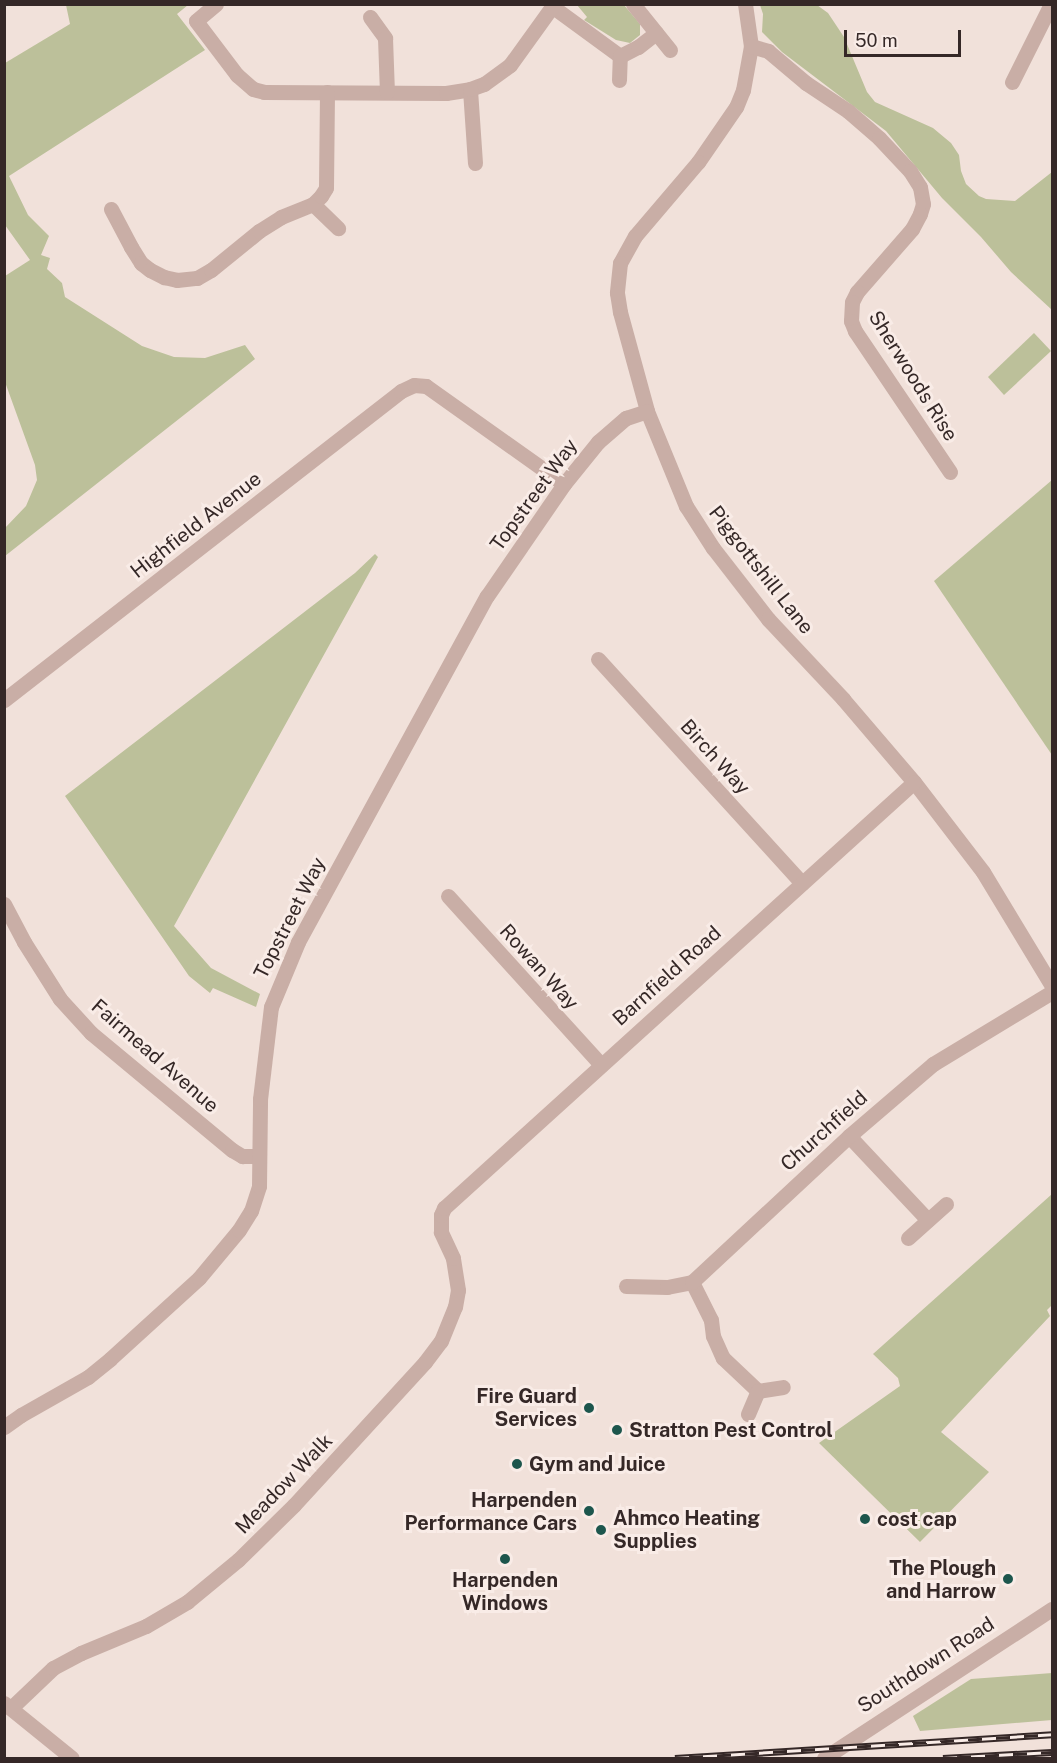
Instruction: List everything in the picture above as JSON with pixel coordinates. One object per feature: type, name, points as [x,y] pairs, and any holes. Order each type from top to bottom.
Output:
[{"type":"street","points":[[216,4],[196,21],[246,84],[264,92],[446,93],[470,89],[484,84],[510,65],[554,6],[620,56]]},
{"type":"street","points":[[633,4],[670,50]]},
{"type":"street","name":"Piggottshill Lane","points":[[745,4],[751,46],[743,90],[736,107],[698,162],[635,236],[620,263],[617,293],[620,312],[647,411],[686,506],[713,549],[768,619],[843,699],[914,782],[983,872],[1053,986]]},
{"type":"street","points":[[1012,82],[1051,4]]},
{"type":"street","points":[[370,17],[385,38],[387,92]]},
{"type":"street","points":[[620,56],[638,47],[656,33]]},
{"type":"street","name":"Sherwoods Rise","points":[[751,46],[768,51],[806,83],[848,111],[910,171],[920,187],[923,204],[920,214],[912,229],[857,292],[852,302],[851,321],[861,340],[950,472]]},
{"type":"street","points":[[619,80],[620,56]]},
{"type":"street","points":[[470,89],[475,163]]},
{"type":"street","points":[[111,209],[141,262],[164,277],[177,280],[197,278],[211,270],[259,231],[281,217],[313,204],[326,188],[327,92]]},
{"type":"street","points":[[313,204],[338,228]]},
{"type":"street","name":"Highfield Avenue","points":[[4,700],[401,391],[414,385],[426,386],[564,484]]},
{"type":"street","name":"Topstreet Way","points":[[4,1427],[88,1377],[200,1278],[224,1250],[251,1211],[259,1186],[266,1036],[274,995],[285,969],[487,596],[564,484],[598,442],[626,418],[647,411]]},
{"type":"street","name":"Birch Way","points":[[598,659],[802,883]]},
{"type":"street","name":"Barnfield Road","points":[[450,1202],[914,782]]},
{"type":"street","name":"Rowan Way","points":[[448,896],[601,1065]]},
{"type":"street","name":"Fairmead Avenue","points":[[4,904],[24,942],[60,999],[91,1033],[232,1150],[242,1156],[259,1156]]},
{"type":"street","name":"Churchfield","points":[[692,1281],[849,1136],[933,1064],[1053,992]]},
{"type":"street","points":[[849,1136],[928,1220]]},
{"type":"street","name":"Meadow Walk","points":[[8,1705],[53,1668],[81,1653],[146,1626],[210,1585],[294,1505],[425,1362],[449,1324],[458,1290],[453,1258],[441,1232],[441,1215],[450,1202]]},
{"type":"street","points":[[908,1238],[946,1204]]},
{"type":"street","points":[[626,1286],[667,1287],[692,1281],[708,1314],[717,1346],[723,1358],[758,1391]]},
{"type":"street","points":[[758,1391],[783,1387]]},
{"type":"street","points":[[748,1414],[758,1391]]},
{"type":"street","name":"Southdown Road","points":[[824,1758],[1053,1609]]},
{"type":"street","points":[[8,1705],[72,1758]]},
{"type":"green space","points":[[66,5],[188,5],[177,14],[205,50],[9,176],[28,215],[49,236],[41,255],[50,258],[47,269],[62,283],[65,297],[142,346],[174,357],[205,358],[245,345],[255,359],[5,556],[5,528],[26,506],[37,480],[35,465],[5,382],[5,276],[30,260],[5,225],[5,63],[70,24]]},
{"type":"green space","points":[[577,5],[624,5],[640,24],[640,35],[630,43],[616,40],[584,20],[587,17]]},
{"type":"green space","points":[[760,5],[817,5],[828,13],[844,37],[867,92],[875,102],[933,128],[951,143],[959,155],[961,171],[966,184],[979,196],[986,199],[1015,201],[1052,172],[1052,310],[1011,272],[981,237],[942,198],[886,131],[782,52],[762,32],[763,14]]},
{"type":"green space","points":[[1034,333],[1051,351],[1004,395],[988,377]]},
{"type":"green space","points":[[1052,480],[1052,755],[934,581]]},
{"type":"green space","points":[[375,554],[378,557],[174,926],[211,968],[260,994],[256,1007],[213,988],[210,993],[189,976],[65,796],[355,573]]},
{"type":"green space","points":[[1052,1194],[1052,1305],[1047,1310],[1050,1316],[941,1432],[989,1472],[920,1542],[819,1443],[900,1386],[898,1378],[873,1354]]},
{"type":"green space","points":[[1052,1673],[1052,1720],[920,1731],[913,1716],[971,1679]]},
{"type":"railway","points":[[675,1758],[1052,1734]]},
{"type":"railway","points":[[943,1758],[1052,1752]]},
{"type":"place","name":"Fire Guard Services","points":[[589,1408]]},
{"type":"place","name":"Stratton Pest Control","points":[[617,1430]]},
{"type":"place","name":"Gym and Juice","points":[[517,1464]]},
{"type":"place","name":"Harpenden Performance Cars","points":[[589,1511]]},
{"type":"place","name":"cost cap","points":[[865,1519]]},
{"type":"place","name":"Ahmco Heating Supplies","points":[[601,1530]]},
{"type":"place","name":"Harpenden Windows","points":[[505,1559]]},
{"type":"place","name":"The Plough and Harrow","points":[[1008,1579]]}]
